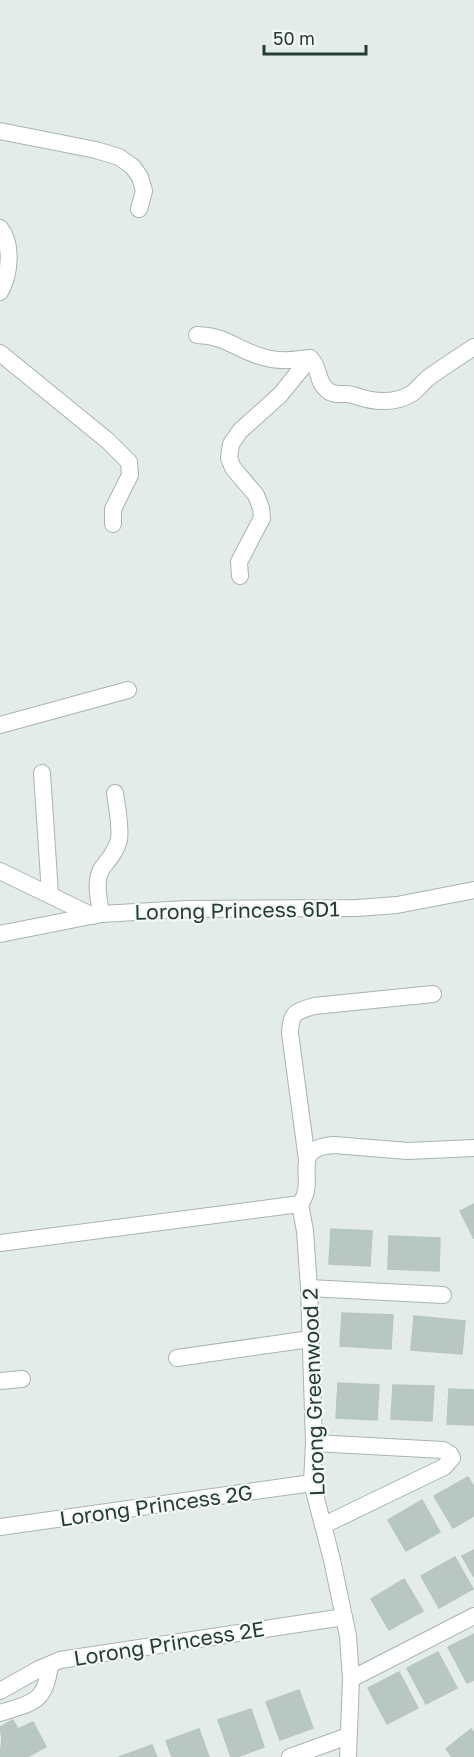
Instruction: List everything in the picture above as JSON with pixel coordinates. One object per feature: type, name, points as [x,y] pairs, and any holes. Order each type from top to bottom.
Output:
[{"type":"street","points":[[0,132],[96,150],[119,157],[133,167],[141,177],[144,191],[139,209]]},
{"type":"street","points":[[0,211],[0,222]]},
{"type":"street","points":[[0,228],[6,238],[8,252],[0,292]]},
{"type":"street","points":[[197,335],[227,340],[263,357],[289,360],[310,358]]},
{"type":"street","points":[[310,358],[317,365],[321,382],[329,392],[352,394],[380,402],[411,394],[426,380],[474,347]]},
{"type":"street","points":[[0,353],[108,441],[129,462],[130,475],[113,509],[113,524]]},
{"type":"street","points":[[240,576],[239,562],[262,518],[256,495],[233,468],[230,458],[231,444],[240,431],[280,395],[310,358]]},
{"type":"street","points":[[0,724],[128,690]]},
{"type":"street","points":[[42,773],[50,894]]},
{"type":"street","points":[[0,871],[97,915],[98,879],[116,849],[119,837],[115,793]]},
{"type":"street","name":"Lorong Princess 6D1","points":[[0,934],[97,915],[187,909],[357,908],[397,904],[474,890]]},
{"type":"street","points":[[0,1243],[300,1204],[305,1198],[307,1160],[291,1019],[296,1012],[314,1006],[433,994]]},
{"type":"street","points":[[307,1160],[311,1151],[320,1146],[418,1151],[474,1148]]},
{"type":"street","name":"Lorong Greenwood 2","points":[[300,1204],[305,1231],[309,1288],[314,1443],[312,1483],[324,1525],[344,1617],[351,1679],[348,1757]]},
{"type":"street","points":[[309,1288],[443,1295]]},
{"type":"street","points":[[177,1358],[310,1339]]},
{"type":"street","points":[[0,1382],[22,1379]]},
{"type":"street","points":[[314,1443],[443,1450],[452,1458],[444,1467],[324,1525]]},
{"type":"street","name":"Lorong Princess 2G","points":[[0,1527],[312,1483]]},
{"type":"street","points":[[351,1679],[474,1616]]},
{"type":"street","name":"Lorong Princess 2E","points":[[0,1691],[50,1665],[72,1659],[344,1617]]},
{"type":"street","points":[[0,1713],[29,1704],[39,1696],[48,1685],[50,1665]]},
{"type":"street","points":[[290,1757],[348,1736]]},
{"type":"building","points":[[474,1204],[474,1239],[460,1211]]},
{"type":"building","points":[[331,1229],[372,1231],[370,1266],[329,1264]]},
{"type":"building","points":[[389,1236],[440,1238],[439,1271],[388,1269]]},
{"type":"building","points":[[342,1313],[393,1315],[391,1349],[340,1346]]},
{"type":"building","points":[[414,1316],[465,1321],[462,1354],[411,1350]]},
{"type":"building","points":[[338,1383],[379,1385],[377,1420],[336,1418]]},
{"type":"building","points":[[393,1385],[434,1386],[432,1421],[391,1419]]},
{"type":"building","points":[[449,1389],[474,1390],[474,1425],[447,1424]]},
{"type":"building","points":[[468,1477],[474,1487],[474,1516],[453,1528],[434,1496]]},
{"type":"building","points":[[422,1500],[440,1532],[406,1551],[388,1520]]},
{"type":"building","points":[[474,1550],[474,1577],[462,1556]]},
{"type":"building","points":[[455,1557],[473,1589],[439,1608],[421,1576]]},
{"type":"building","points":[[404,1579],[423,1611],[389,1630],[371,1599]]},
{"type":"building","points":[[474,1634],[474,1680],[467,1683],[448,1647]]},
{"type":"building","points":[[438,1652],[457,1688],[426,1704],[407,1668]]},
{"type":"building","points":[[399,1672],[418,1708],[387,1724],[368,1688]]},
{"type":"building","points":[[299,1690],[313,1728],[280,1740],[266,1702]]},
{"type":"building","points":[[251,1709],[264,1747],[231,1757],[218,1720]]},
{"type":"building","points":[[13,1720],[18,1729],[33,1722],[46,1747],[27,1757],[0,1757],[2,1738],[0,1727]]},
{"type":"building","points":[[199,1729],[209,1757],[172,1757],[166,1741]]},
{"type":"building","points":[[471,1729],[474,1733],[474,1757],[452,1757],[446,1749]]},
{"type":"building","points":[[152,1745],[157,1757],[119,1757]]}]
